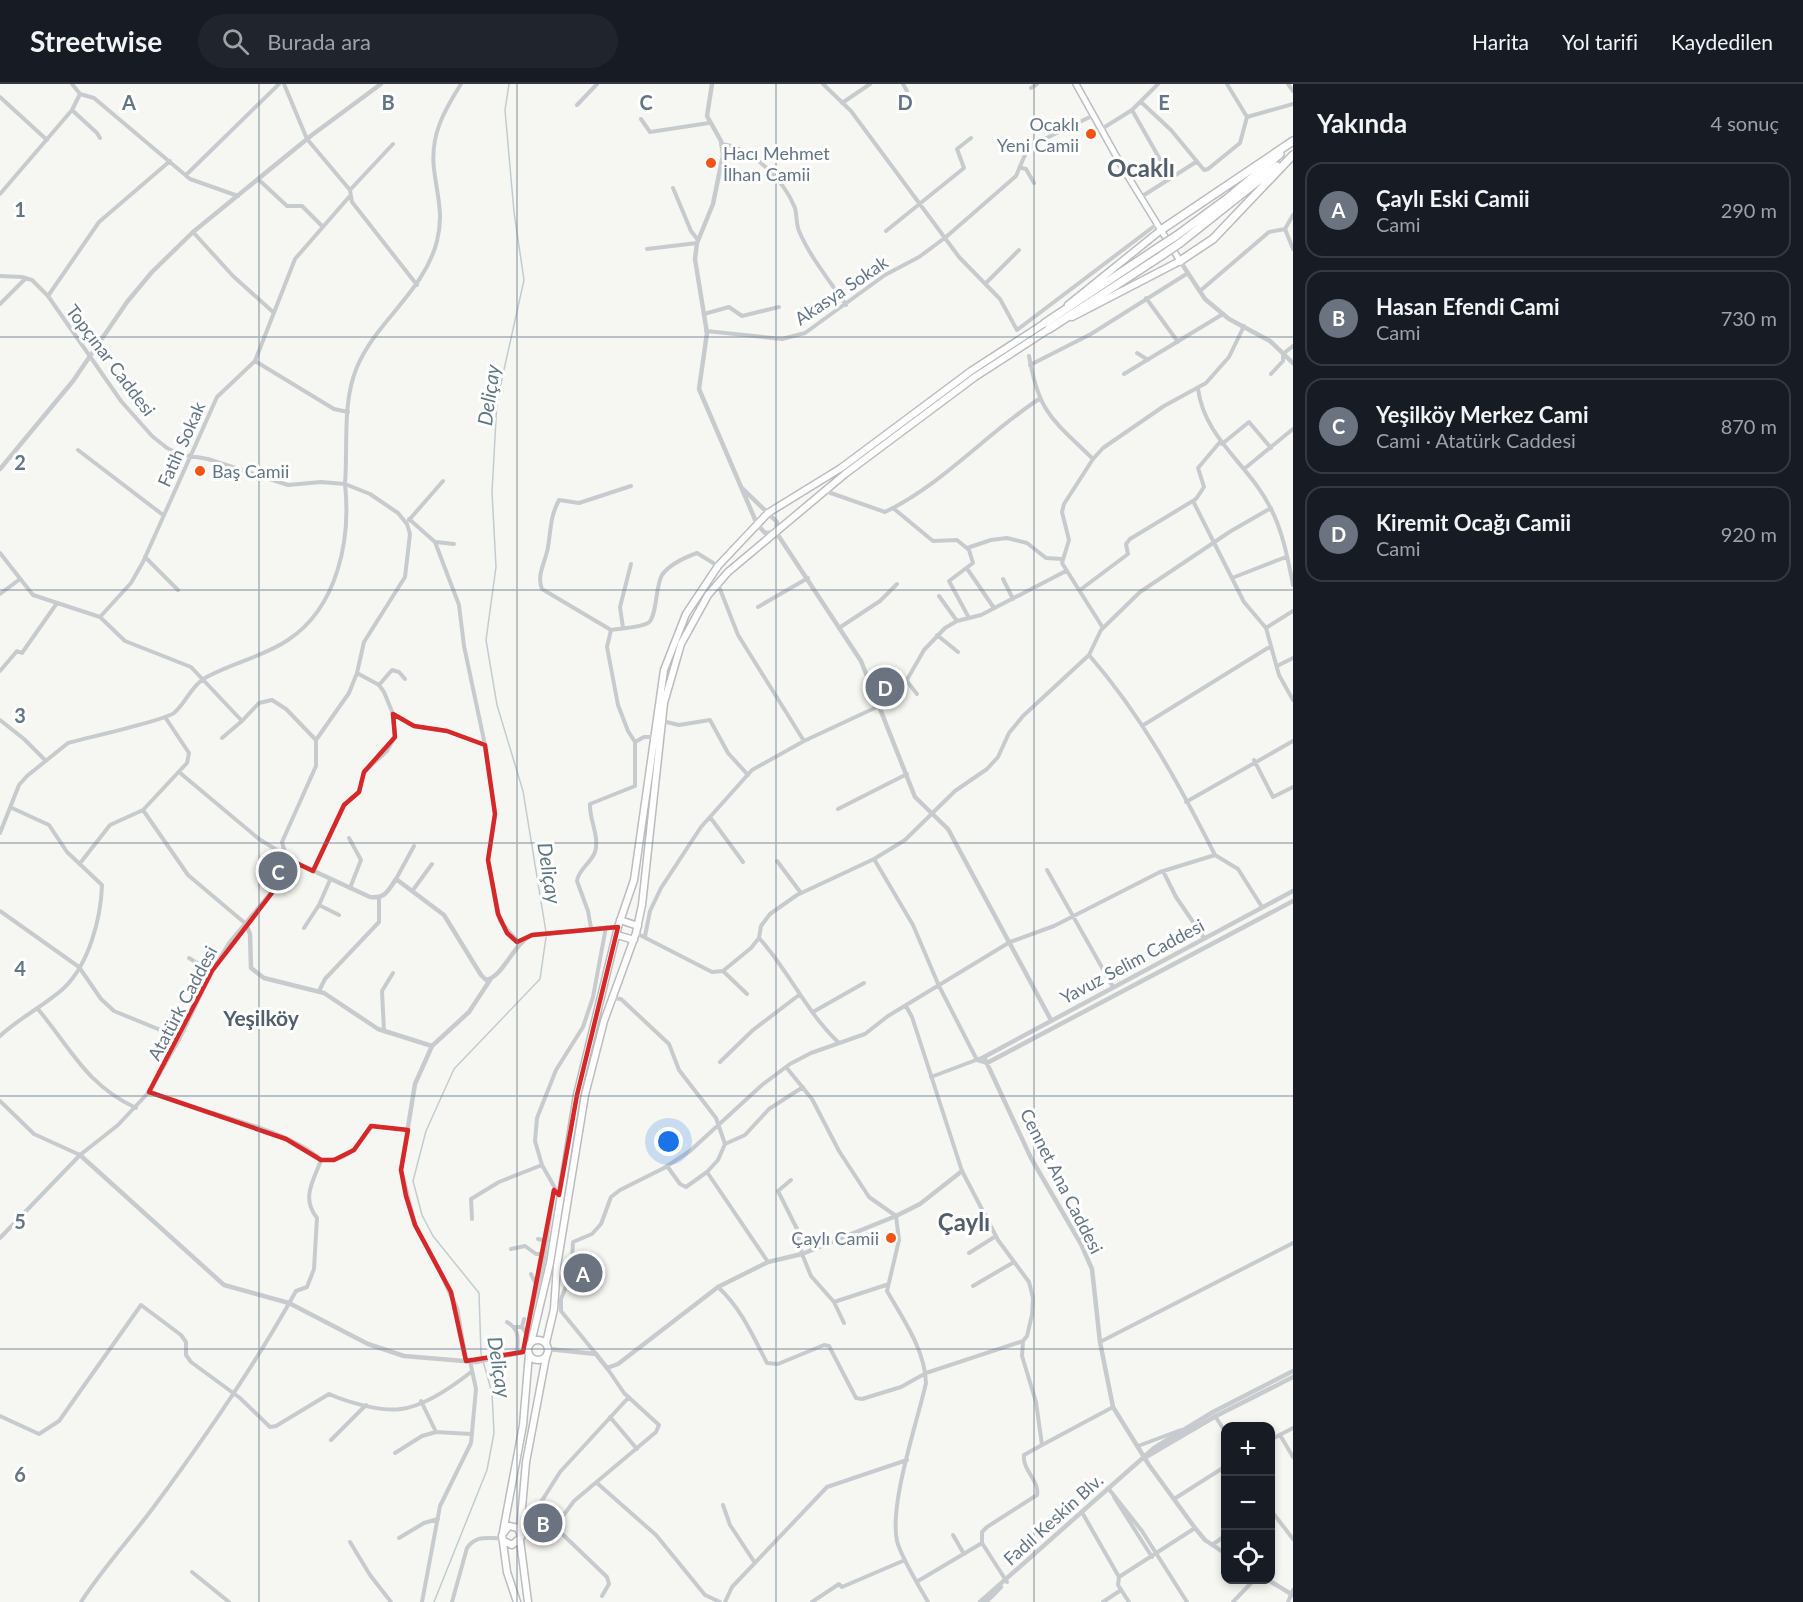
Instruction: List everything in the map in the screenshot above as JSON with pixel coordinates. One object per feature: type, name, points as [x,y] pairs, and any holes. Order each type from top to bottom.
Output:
[{"type":"highway","points":[[1047,326],[1159,227],[1293,142]]},
{"type":"highway","points":[[1178,239],[1293,142]]},
{"type":"highway","points":[[528,1602],[521,1535],[526,1462],[554,1310],[559,1256],[585,1095],[611,998],[636,933],[662,720],[671,672],[681,644],[695,616],[717,583],[825,490],[975,377],[1178,239],[1293,154]]},
{"type":"highway","points":[[517,1602],[507,1572],[503,1537],[523,1425],[527,1352],[550,1263],[557,1192],[577,1095],[616,934],[634,880],[652,737],[664,670],[672,642],[686,614],[718,566],[768,513],[842,468],[971,371],[1047,326],[1180,261],[1213,239],[1293,154]]},
{"type":"highway","points":[[619,923],[636,933]]},
{"type":"highway","points":[[616,934],[636,933]]},
{"type":"highway","points":[[531,1343],[538,1340],[547,1346]]},
{"type":"highway","points":[[527,1352],[538,1360],[546,1357]]},
{"type":"highway","points":[[503,1537],[509,1526],[521,1535]]},
{"type":"highway","points":[[503,1537],[512,1545],[521,1535]]},
{"type":"main road","points":[[1076,84],[1100,130],[1180,261]]},
{"type":"street","points":[[72,84],[80,94],[94,98],[186,175],[202,185],[238,196]]},
{"type":"street","points":[[186,175],[281,84],[307,139],[350,190]]},
{"type":"street","points":[[0,469],[90,358],[127,302],[152,272],[193,232],[307,139],[381,84]]},
{"type":"street","points":[[0,833],[19,786],[45,760],[68,743],[173,714],[204,679],[286,642],[299,633],[330,593],[336,578],[348,512],[345,484],[348,412],[357,367],[366,350],[427,272],[442,217],[434,168],[436,131],[460,84]]},
{"type":"street","points":[[577,105],[597,84]]},
{"type":"street","points":[[712,84],[707,116],[721,144],[723,155],[713,204],[698,242],[695,259],[706,330],[699,389],[757,524],[765,533],[776,532]]},
{"type":"street","points":[[823,84],[842,103],[959,257],[1000,299],[1017,330],[1038,316],[1110,257],[1159,227]]},
{"type":"street","points":[[842,103],[870,84]]},
{"type":"street","points":[[903,84],[908,91]]},
{"type":"street","points":[[1031,88],[1037,84]]},
{"type":"street","points":[[1100,130],[1132,110],[1158,84]]},
{"type":"street","points":[[1141,102],[1171,130],[1204,170],[1240,143],[1247,117],[1227,84]]},
{"type":"street","points":[[1288,84],[1293,91]]},
{"type":"street","points":[[0,194],[72,110],[80,94]]},
{"type":"street","points":[[0,97],[47,140]]},
{"type":"street","points":[[1247,117],[1293,104]]},
{"type":"street","points":[[72,110],[98,133],[100,138]]},
{"type":"street","points":[[1132,110],[1170,177]]},
{"type":"street","name":"Akasya Sokak","points":[[706,330],[782,339],[798,336],[846,305],[885,275],[919,257],[946,237],[1001,190],[1021,168],[1027,150],[1034,144],[1092,116]]},
{"type":"street","points":[[641,118],[650,132],[709,123]]},
{"type":"street","points":[[886,231],[964,168],[957,149],[971,138]]},
{"type":"street","points":[[393,144],[350,190],[349,197],[417,285]]},
{"type":"street","points":[[721,144],[745,151],[766,167],[795,209],[798,229],[846,305]]},
{"type":"street","points":[[48,296],[99,222],[170,161]]},
{"type":"street","points":[[1140,197],[1196,162]]},
{"type":"street","points":[[1021,168],[1026,169],[1034,183]]},
{"type":"street","points":[[258,179],[287,206],[294,208],[298,204],[322,226]]},
{"type":"street","points":[[673,188],[698,242]]},
{"type":"street","name":"Fatih Sokak","points":[[100,617],[131,583],[145,557],[217,397],[255,361],[295,259],[349,197]]},
{"type":"street","points":[[1293,214],[1285,230],[1293,249]]},
{"type":"street","points":[[1200,291],[1269,232],[1276,229],[1285,230]]},
{"type":"street","points":[[193,232],[233,276],[273,312]]},
{"type":"street","points":[[647,249],[698,242]]},
{"type":"street","points":[[986,283],[1019,250]]},
{"type":"street","points":[[1180,261],[1200,291],[1223,314],[1270,341],[1293,363]]},
{"type":"street","points":[[1030,365],[1091,334],[1188,273]]},
{"type":"street","points":[[0,276],[26,278]]},
{"type":"street","points":[[0,304],[26,278]]},
{"type":"street","name":"Topçınar Caddesi","points":[[26,278],[32,280],[48,296],[121,401],[152,436],[173,451],[288,485],[321,482],[345,484]]},
{"type":"street","points":[[1146,298],[1178,342]]},
{"type":"street","points":[[703,314],[729,307],[742,316],[779,307]]},
{"type":"street","points":[[1124,374],[1223,314]]},
{"type":"street","points":[[1103,628],[1066,571],[1062,559],[1069,540],[1062,512],[1064,504],[1093,459],[1103,448],[1164,406],[1197,388],[1229,357],[1245,326]]},
{"type":"street","points":[[1283,354],[1293,346]]},
{"type":"street","points":[[1137,353],[1148,360]]},
{"type":"street","points":[[1271,374],[1283,361],[1283,354]]},
{"type":"street","points":[[1029,356],[1039,399],[1048,417],[1093,459]]},
{"type":"street","points":[[255,361],[334,409],[348,412]]},
{"type":"street","points":[[1197,388],[1204,416],[1221,443],[1244,469],[1271,508],[1293,585]]},
{"type":"street","points":[[1187,395],[1200,402]]},
{"type":"street","points":[[825,490],[885,512],[970,454],[1039,399]]},
{"type":"street","points":[[1080,590],[1128,554],[1126,544],[1130,539],[1193,501],[1203,492],[1204,487],[1198,468],[1221,443],[1249,422],[1271,448]]},
{"type":"street","points":[[1244,469],[1293,429]]},
{"type":"street","points":[[78,450],[163,515]]},
{"type":"street","points":[[408,521],[443,482]]},
{"type":"street","points":[[345,484],[370,494],[435,542],[459,605],[464,646],[485,745],[495,814],[488,860],[500,921],[519,943]]},
{"type":"street","points":[[631,486],[579,503],[559,500],[549,522],[548,547],[540,578],[542,589],[612,630],[648,624],[653,618],[658,585],[667,570],[698,553],[718,566]]},
{"type":"street","points":[[743,489],[777,522],[776,532],[861,661],[915,797],[948,829],[1051,1020]]},
{"type":"street","points":[[1193,501],[1244,602],[1266,628],[1279,675],[1292,698]]},
{"type":"street","points":[[893,508],[933,541],[957,540],[967,548],[973,558],[968,570],[949,581],[969,618]]},
{"type":"street","points":[[636,933],[712,972],[723,971],[751,948],[759,938],[761,926],[771,914],[801,893],[874,859],[905,840],[955,791],[993,763],[998,758],[1009,733],[1023,716],[1089,655],[1103,628],[1140,592],[1271,508]]},
{"type":"street","points":[[222,738],[259,703],[272,700],[285,709],[316,740],[349,693],[357,673],[364,642],[405,577],[410,534],[408,521]]},
{"type":"street","points":[[967,548],[991,540],[1007,538],[1027,543],[1046,558],[1062,559]]},
{"type":"street","points":[[435,542],[454,544]]},
{"type":"street","points":[[0,553],[33,595],[100,617],[125,641],[190,667],[242,721]]},
{"type":"street","points":[[145,557],[178,590]]},
{"type":"street","points":[[1232,578],[1286,557]]},
{"type":"street","points":[[622,628],[620,607],[631,564]]},
{"type":"street","points":[[968,570],[994,609]]},
{"type":"street","points":[[645,936],[650,911],[661,888],[710,817],[748,775],[804,741],[879,706],[906,680],[924,650],[937,635],[957,621],[994,609],[1066,571]]},
{"type":"street","points":[[758,607],[808,578]]},
{"type":"street","points":[[0,594],[20,579]]},
{"type":"street","points":[[1003,579],[1013,599]]},
{"type":"street","points":[[717,583],[738,635],[804,741]]},
{"type":"street","points":[[839,628],[880,601],[897,584]]},
{"type":"street","points":[[939,596],[957,621]]},
{"type":"street","points":[[0,671],[17,651],[22,653],[57,603]]},
{"type":"street","points":[[1266,628],[1293,611]]},
{"type":"street","points":[[591,928],[588,911],[577,881],[577,876],[595,853],[590,804],[635,786],[635,742],[618,705],[607,647],[612,630]]},
{"type":"street","points":[[937,635],[958,652]]},
{"type":"street","points":[[1142,726],[1271,646]]},
{"type":"street","points":[[1089,655],[1120,691],[1173,771],[1186,802],[1215,855],[1238,869],[1267,915]]},
{"type":"street","points":[[1277,666],[1293,658]]},
{"type":"street","points":[[379,685],[392,670],[399,672],[405,679]]},
{"type":"street","points":[[313,871],[344,805],[359,792],[364,772],[387,751],[395,737],[393,714],[379,685],[357,673]]},
{"type":"street","points":[[906,680],[917,694]]},
{"type":"street","points":[[393,714],[414,726],[447,730],[485,745]]},
{"type":"street","points":[[81,862],[111,825],[143,810],[187,763],[189,753],[165,717]]},
{"type":"street","points":[[0,720],[45,760]]},
{"type":"street","points":[[662,720],[679,725],[710,720],[728,753],[748,775]]},
{"type":"street","points":[[635,742],[644,737],[652,737]]},
{"type":"street","name":"Atatürk Caddesi","points":[[0,1238],[80,1155],[136,1108],[149,1092],[180,1038],[211,972],[288,872],[288,858],[282,842],[316,765],[316,740]]},
{"type":"street","points":[[1186,802],[1254,760],[1293,741]]},
{"type":"street","points":[[1254,760],[1273,797],[1293,787]]},
{"type":"street","points":[[180,772],[259,839],[288,858],[330,880],[379,898],[386,894],[414,846]]},
{"type":"street","points":[[838,809],[907,774]]},
{"type":"street","points":[[0,1036],[62,990],[79,968],[97,925],[102,885],[81,862],[67,852],[49,825],[12,808]]},
{"type":"street","points":[[143,810],[188,875],[246,924],[250,934],[252,968],[255,973],[264,978],[319,991],[384,1031],[432,1046]]},
{"type":"street","points":[[710,817],[743,862]]},
{"type":"street","points":[[349,838],[361,860],[350,888]]},
{"type":"street","points":[[521,1535],[546,1533],[555,1527],[574,1501],[656,1432],[658,1425],[629,1397],[561,1311],[561,1299],[571,1274],[573,1242],[592,1234],[601,1224],[611,1197],[690,1151],[786,1067],[811,1053],[865,1034],[1010,942],[1054,926],[1163,871],[1215,855]]},
{"type":"street","points":[[874,859],[913,925],[939,986],[977,1060],[987,1063]]},
{"type":"street","points":[[777,861],[801,893]]},
{"type":"street","points":[[413,890],[432,864]]},
{"type":"street","points":[[1047,870],[1113,987]]},
{"type":"street","points":[[1163,871],[1176,897],[1204,938]]},
{"type":"street","points":[[396,879],[444,915],[481,975],[490,980]]},
{"type":"street","points":[[304,928],[319,905],[330,880]]},
{"type":"street","name":"Yavuz Selim Caddesi","points":[[984,1057],[1293,891]]},
{"type":"street","points":[[319,991],[325,979],[379,922],[379,898]]},
{"type":"street","name":"Yavuz Selim Caddesi","points":[[987,1063],[1293,901]]},
{"type":"street","points":[[319,905],[339,915]]},
{"type":"street","points":[[0,911],[79,968],[101,999],[114,1011],[180,1038]]},
{"type":"street","points":[[422,1602],[446,1489],[459,1470],[471,1434],[476,1389],[451,1292],[415,1225],[406,1196],[401,1170],[415,1084],[432,1046],[469,1012],[490,980],[522,939],[539,934],[606,927],[619,923]]},
{"type":"street","points":[[0,1101],[34,1134],[80,1155],[224,1285],[289,1303],[383,1350],[404,1356],[476,1362],[527,1352],[526,1333],[557,1192],[542,1166],[534,1141],[537,1118],[556,1070],[583,1027],[593,997],[606,927]]},
{"type":"street","points":[[759,938],[772,952],[799,995],[839,1043]]},
{"type":"street","points":[[189,958],[211,972]]},
{"type":"street","points":[[723,971],[747,994]]},
{"type":"street","points":[[384,1031],[382,991],[393,973]]},
{"type":"street","points":[[813,1012],[864,983]]},
{"type":"street","points":[[720,1062],[753,1030],[799,995]]},
{"type":"street","points":[[611,998],[621,999],[669,1044],[679,1070],[719,1125],[725,1144],[718,1160],[707,1172],[686,1187],[680,1184],[667,1166]]},
{"type":"street","points":[[718,1287],[731,1298],[771,1366],[824,1345],[829,1346],[856,1398],[862,1399],[901,1387],[926,1373],[1023,1341],[1027,1336],[1034,1298],[1029,1282],[996,1236],[962,1171],[932,1077],[906,1006]]},
{"type":"street","points":[[37,1008],[95,1081],[115,1098],[136,1108]]},
{"type":"street","points":[[932,1077],[984,1057]]},
{"type":"street","name":"Cennet Ana Caddesi","points":[[984,1057],[1031,1158],[1081,1244],[1092,1269],[1100,1342],[1113,1407],[1144,1457],[1195,1528],[1221,1551]]},
{"type":"street","points":[[786,1067],[803,1087],[857,1181],[869,1197],[896,1216],[899,1240],[886,1285],[887,1291],[913,1336],[926,1373],[926,1383],[898,1499],[896,1529],[905,1560],[928,1602]]},
{"type":"street","points":[[725,1144],[745,1135],[769,1109],[803,1087]]},
{"type":"street","points":[[149,1092],[176,1104],[309,1148],[321,1160],[334,1160],[354,1150],[372,1126],[408,1130]]},
{"type":"street","points":[[81,1602],[102,1569],[151,1510],[233,1393],[296,1291],[307,1287],[314,1269],[317,1218],[308,1207],[308,1197],[321,1160]]},
{"type":"street","points":[[471,1219],[471,1199],[499,1182],[542,1166]]},
{"type":"street","points":[[607,1368],[618,1364],[718,1287],[768,1262],[802,1254],[896,1216],[920,1204],[962,1171]]},
{"type":"street","points":[[707,1172],[768,1262]]},
{"type":"street","points":[[791,1180],[778,1191],[797,1229],[802,1254],[811,1276],[834,1302],[844,1323]]},
{"type":"street","points":[[969,1252],[996,1236]]},
{"type":"street","points":[[538,1239],[546,1241]]},
{"type":"street","points":[[1100,1342],[1293,1243]]},
{"type":"street","points":[[511,1249],[525,1246],[536,1254],[545,1254]]},
{"type":"street","points":[[973,1286],[1014,1262]]},
{"type":"street","points":[[531,1274],[537,1286]]},
{"type":"street","points":[[530,1283],[537,1286]]},
{"type":"street","points":[[834,1302],[886,1285]]},
{"type":"street","points":[[0,1416],[39,1434],[52,1427],[68,1411],[141,1305],[181,1335],[186,1342],[186,1355],[191,1362],[233,1393],[270,1427],[276,1426],[328,1394],[350,1403],[399,1410],[421,1401],[471,1372]]},
{"type":"street","points":[[524,1319],[522,1327],[526,1333]]},
{"type":"street","points":[[507,1322],[515,1327],[519,1334],[518,1353]]},
{"type":"street","points":[[515,1327],[522,1327]]},
{"type":"street","points":[[1023,1341],[1022,1356],[1036,1402],[1042,1445]]},
{"type":"street","points":[[547,1346],[596,1354]]},
{"type":"street","points":[[1144,1457],[1214,1414],[1293,1371]]},
{"type":"street","points":[[1138,1446],[1190,1426],[1293,1377]]},
{"type":"street","points":[[521,1535],[560,1472],[629,1397]]},
{"type":"street","points":[[421,1401],[436,1432]]},
{"type":"street","points":[[330,1440],[365,1409],[366,1405]]},
{"type":"street","points":[[1006,1581],[982,1543],[982,1532],[1037,1495],[1037,1486],[1023,1461],[1024,1455],[1113,1407]]},
{"type":"street","points":[[1214,1414],[1221,1426]]},
{"type":"street","points":[[610,1417],[637,1449]]},
{"type":"street","points":[[1144,1457],[1190,1426]]},
{"type":"street","points":[[1275,1438],[1293,1428]]},
{"type":"street","points":[[396,1453],[422,1436],[436,1432],[471,1434]]},
{"type":"street","points":[[1280,1435],[1293,1457]]},
{"type":"street","name":"Fadıl Keskin Blv.","points":[[986,1602],[1006,1581],[1144,1457]]},
{"type":"street","points":[[725,1602],[732,1587],[827,1487],[907,1460]]},
{"type":"street","points":[[1174,1499],[1221,1469]]},
{"type":"street","points":[[597,1483],[656,1535],[705,1595],[720,1602]]},
{"type":"street","points":[[1108,1489],[1187,1602]]},
{"type":"street","name":"Fadıl Keskin Blv.","points":[[980,1602],[1083,1514],[1108,1489]]},
{"type":"street","points":[[723,1506],[730,1525],[755,1563]]},
{"type":"street","points":[[1083,1514],[1119,1577],[1117,1580],[1129,1602]]},
{"type":"street","points":[[1275,1516],[1293,1539]]},
{"type":"street","points":[[399,1538],[424,1524],[438,1520]]},
{"type":"street","points":[[555,1527],[607,1578],[609,1584],[602,1596]]},
{"type":"street","points":[[1119,1577],[1195,1528]]},
{"type":"street","points":[[952,1535],[964,1554]]},
{"type":"street","points":[[452,1602],[467,1548],[472,1541],[480,1537],[503,1537]]},
{"type":"street","points":[[1212,1545],[1221,1539]]},
{"type":"street","points":[[350,1542],[370,1575],[391,1602]]},
{"type":"street","points":[[918,1581],[982,1543]]},
{"type":"street","points":[[812,1602],[839,1584],[842,1587],[905,1560]]},
{"type":"street","points":[[192,1572],[228,1602]]},
{"type":"street","points":[[1233,1602],[1250,1584]]},
{"type":"street","points":[[1275,1584],[1292,1593],[1288,1602]]},
{"type":"street","points":[[1103,1602],[1121,1590]]},
{"type":"highlighted area","points":[[393,714],[414,726],[447,731],[485,745],[495,814],[488,860],[498,914],[507,933],[517,942],[532,935],[618,927],[577,1095],[559,1195],[554,1190],[523,1352],[466,1361],[451,1292],[415,1225],[406,1196],[401,1170],[408,1130],[371,1126],[354,1150],[334,1160],[321,1160],[286,1139],[149,1092],[212,971],[288,872],[290,860],[313,871],[344,805],[359,792],[364,772],[395,737]]},
{"type":"waterway","name":"Deliçay","points":[[509,84],[505,110],[514,212],[524,280],[497,401],[492,492],[496,567],[486,640],[497,705],[523,791],[546,932]]},
{"type":"waterway","name":"Deliçay","points":[[434,1602],[487,1470],[494,1433],[492,1393],[481,1354],[479,1293],[433,1236],[422,1215],[413,1181],[426,1131],[454,1069],[540,979],[546,937]]},
{"type":"place","name":"Ocaklı Yeni Camii","points":[[1091,134]]},
{"type":"place","name":"Hacı Mehmet İlhan Camii","points":[[711,163]]},
{"type":"place","name":"Baş Camii","points":[[200,471]]},
{"type":"place","name":"Kiremit Ocağı Camii","points":[[885,687]]},
{"type":"place","name":"Yeşilköy Merkez Cami","points":[[278,871]]},
{"type":"place","name":"Çaylı Camii","points":[[891,1238]]},
{"type":"place","name":"Çaylı Eski Camii","points":[[583,1273]]},
{"type":"place","name":"Hasan Efendi Cami","points":[[543,1523]]},
{"type":"district","name":"Ocaklı","points":[[1141,167]]},
{"type":"district","name":"Yeşilköy","points":[[261,1017]]},
{"type":"district","name":"Çaylı","points":[[964,1221]]}]
